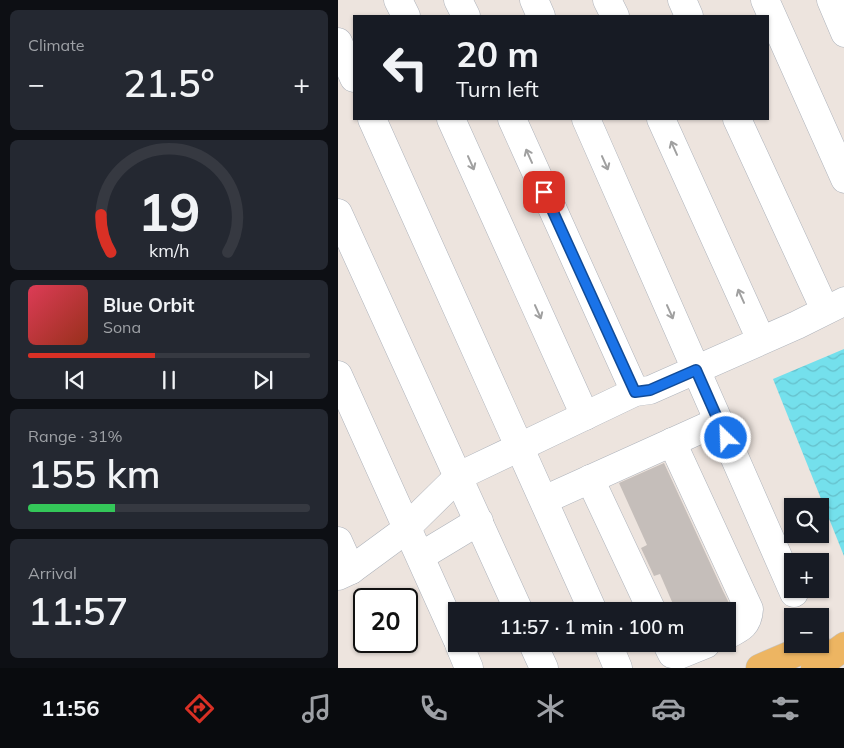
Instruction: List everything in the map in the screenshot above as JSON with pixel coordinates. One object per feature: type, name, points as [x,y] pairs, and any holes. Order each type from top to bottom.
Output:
[{"type":"main road","points":[[829,638],[844,631]]},
{"type":"main road","points":[[815,668],[844,646]]},
{"type":"main road","points":[[760,668],[795,653]]},
{"type":"lane","points":[[398,0],[406,15]]},
{"type":"lane","points":[[458,0],[466,15]]},
{"type":"lane","points":[[534,0],[541,15]]},
{"type":"lane","points":[[607,0],[614,15]]},
{"type":"lane","points":[[682,0],[689,15]]},
{"type":"lane","points":[[765,0],[844,179]]},
{"type":"lane","points":[[831,0],[844,33]]},
{"type":"lane","points":[[338,42],[353,76]]},
{"type":"lane","points":[[372,120],[589,602]]},
{"type":"lane","points":[[452,120],[585,416]]},
{"type":"lane","points":[[512,120],[635,392]]},
{"type":"lane","points":[[586,120],[784,570]]},
{"type":"lane","points":[[661,120],[761,340]]},
{"type":"lane","points":[[338,541],[345,573],[408,526],[459,476],[635,392],[650,390],[835,306],[738,120]]},
{"type":"lane","points":[[338,212],[515,602]]},
{"type":"lane","points":[[338,375],[408,526],[448,618]]},
{"type":"lane","points":[[544,500],[719,421]]},
{"type":"lane","points":[[672,442],[749,609],[748,621],[742,628],[736,631]]},
{"type":"lane","points":[[590,479],[648,602]]},
{"type":"lane","points":[[421,556],[479,521]]},
{"type":"lane","points":[[463,652],[470,668]]},
{"type":"lane","points":[[537,652],[544,668]]},
{"type":"lane","points":[[611,652],[618,668]]},
{"type":"lane","points":[[671,652],[672,654],[679,655],[686,652]]},
{"type":"water","points":[[844,349],[844,556],[829,519],[829,498],[821,498],[773,379]]},
{"type":"building","points":[[664,463],[728,602],[672,602],[660,574],[654,576],[641,548],[647,545],[619,483]]},
{"type":"route","points":[[544,192],[635,392],[650,390],[696,370],[726,438]]}]
